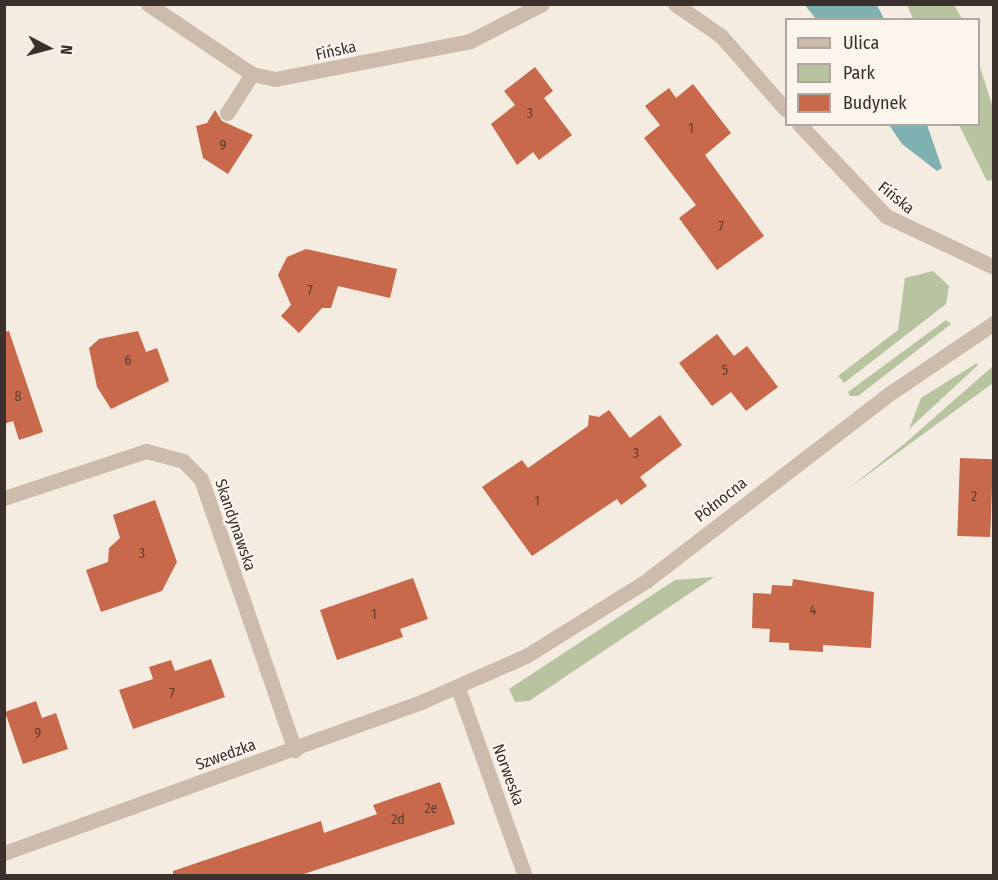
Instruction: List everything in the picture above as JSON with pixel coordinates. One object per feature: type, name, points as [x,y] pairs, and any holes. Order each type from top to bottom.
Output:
[{"type":"street","points":[[148,4],[252,74],[227,113]]},
{"type":"street","name":"Fińska","points":[[252,74],[296,77],[470,41],[542,4]]},
{"type":"street","points":[[675,4],[721,36],[785,109]]},
{"type":"street","name":"Fińska","points":[[801,126],[886,216],[993,267]]},
{"type":"street","name":"Północna","points":[[458,688],[541,647],[616,601],[896,388],[993,323]]},
{"type":"street","name":"Skandynawska","points":[[4,498],[146,451],[183,461],[201,479],[295,750]]},
{"type":"street","name":"Szwedzka","points":[[4,853],[295,750],[458,688]]},
{"type":"street","name":"Norweska","points":[[458,688],[525,876]]},
{"type":"green space","points":[[907,5],[954,5],[961,18],[913,18]]},
{"type":"green space","points":[[980,67],[993,108],[993,180],[987,181],[960,126],[980,126]]},
{"type":"green space","points":[[933,271],[949,286],[946,304],[844,383],[838,376],[898,330],[905,278]]},
{"type":"green space","points":[[946,320],[951,324],[858,396],[850,396],[848,392]]},
{"type":"green space","points":[[977,363],[978,365],[909,429],[921,398]]},
{"type":"green space","points":[[993,366],[993,383],[848,489],[903,445]]},
{"type":"green space","points":[[714,577],[529,701],[515,702],[509,689],[675,580]]},
{"type":"water","points":[[805,5],[877,5],[884,18],[815,18]]},
{"type":"water","points":[[890,126],[927,126],[942,168],[937,171],[902,144]]},
{"type":"building","points":[[535,67],[553,91],[544,98],[572,135],[539,160],[533,152],[517,165],[491,124],[515,105],[504,91]]},
{"type":"building","points":[[693,84],[731,133],[705,155],[764,236],[717,270],[679,218],[696,205],[644,138],[660,125],[645,106],[669,88],[676,98]]},
{"type":"building","points":[[215,110],[222,121],[253,135],[228,174],[203,158],[196,126],[207,123]]},
{"type":"building","points":[[306,249],[397,269],[390,298],[338,286],[331,308],[322,308],[299,333],[281,316],[291,305],[278,275],[287,257]]},
{"type":"building","points":[[9,331],[43,432],[19,440],[13,421],[4,424],[4,332]]},
{"type":"building","points":[[138,331],[146,352],[157,348],[169,381],[111,409],[97,387],[89,348],[99,339]]},
{"type":"building","points":[[717,334],[734,356],[747,346],[778,387],[746,411],[731,392],[712,406],[679,363]]},
{"type":"building","points":[[609,410],[630,438],[660,415],[682,445],[640,477],[647,486],[621,505],[617,499],[532,556],[482,487],[522,460],[528,468],[588,426],[589,415],[599,417]]},
{"type":"building","points":[[960,458],[993,459],[990,537],[957,536]]},
{"type":"building","points":[[155,500],[177,562],[162,591],[101,612],[86,570],[108,562],[109,548],[120,538],[113,515]]},
{"type":"building","points":[[413,578],[428,619],[400,629],[403,637],[337,660],[320,610]]},
{"type":"building","points":[[793,579],[874,592],[871,648],[823,645],[823,652],[789,650],[789,643],[769,642],[770,629],[752,628],[753,593],[771,594],[772,585],[792,586]]},
{"type":"building","points":[[211,659],[225,697],[133,729],[119,690],[153,679],[149,667],[171,660],[175,671]]},
{"type":"building","points":[[36,701],[42,718],[56,713],[68,749],[23,764],[5,712]]},
{"type":"building","points":[[440,782],[455,824],[298,876],[173,876],[173,871],[321,821],[324,833],[377,814],[373,805]]}]
